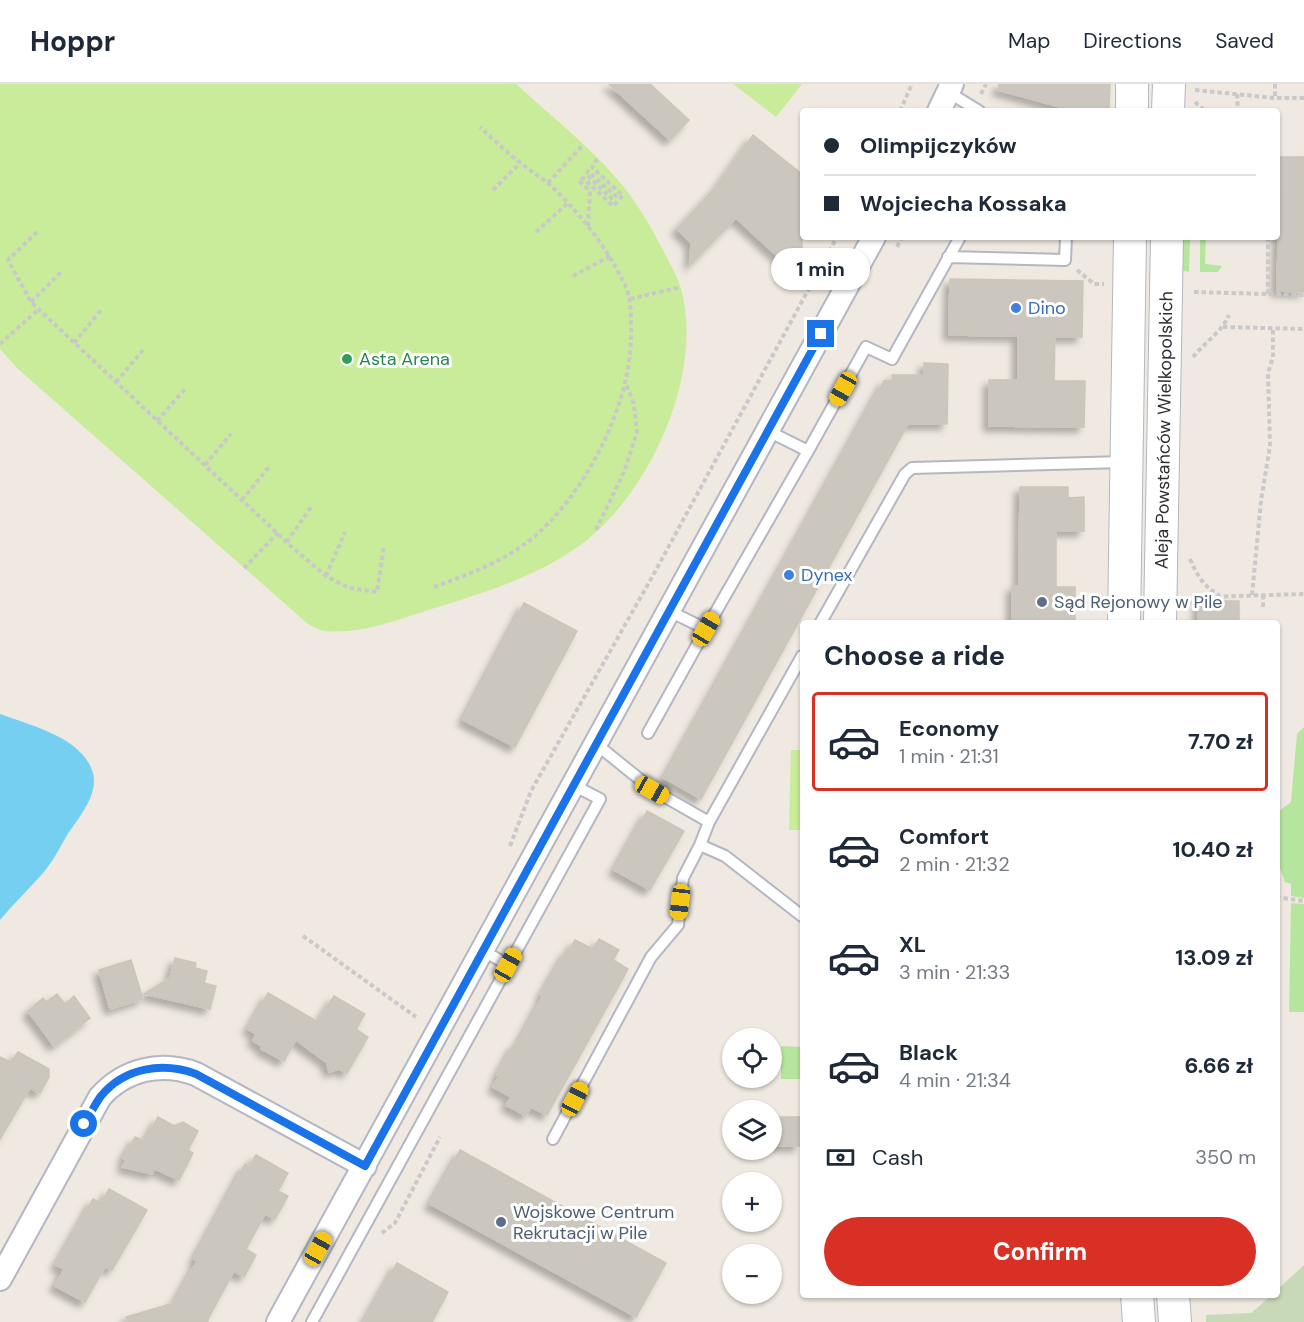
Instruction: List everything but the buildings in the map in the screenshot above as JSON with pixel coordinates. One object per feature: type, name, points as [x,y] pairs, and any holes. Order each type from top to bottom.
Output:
[{"type":"main road","points":[[1132,84],[1132,108]]},
{"type":"main road","points":[[1181,106],[1182,87]]},
{"type":"main road","name":"Aleja Powstańców Wielkopolskich","points":[[1124,620],[1130,240]]},
{"type":"main road","name":"Aleja Powstańców Wielkopolskich","points":[[1160,620],[1167,240]]},
{"type":"main road","points":[[1137,1298],[1139,1322]]},
{"type":"main road","points":[[1173,1298],[1175,1322]]},
{"type":"street","points":[[278,1322],[872,240]]},
{"type":"street","points":[[0,1279],[100,1097],[120,1080],[140,1071],[167,1067],[196,1074],[365,1166]]},
{"type":"lane","points":[[946,96],[972,108]]},
{"type":"lane","points":[[648,733],[866,347],[892,359],[958,240]]},
{"type":"lane","points":[[948,257],[1065,260],[1066,240]]},
{"type":"lane","points":[[768,431],[808,451]]},
{"type":"lane","points":[[822,620],[905,474],[912,468],[1126,462]]},
{"type":"lane","points":[[669,610],[706,629]]},
{"type":"lane","points":[[553,1139],[651,957],[678,925],[683,878],[709,822],[800,660]]},
{"type":"lane","points":[[596,744],[652,790],[709,822]]},
{"type":"lane","points":[[312,1322],[600,799],[573,785]]},
{"type":"lane","points":[[700,845],[725,856],[800,914]]},
{"type":"lane","points":[[482,950],[508,965]]},
{"type":"path","points":[[901,108],[912,84]]},
{"type":"path","points":[[1275,84],[1275,98]]},
{"type":"path","points":[[1182,87],[1275,98],[1304,98]]},
{"type":"path","points":[[1238,94],[1238,108]]},
{"type":"path","points":[[434,587],[475,572],[504,557],[535,536],[561,509],[587,473],[615,418],[626,383],[632,347],[630,299],[610,256],[568,203],[548,183],[520,163],[480,127]]},
{"type":"path","points":[[548,183],[583,145]]},
{"type":"path","points":[[588,227],[590,191],[579,181],[583,178],[613,206],[616,203],[586,174],[588,171],[619,199],[623,196],[592,167],[597,159]]},
{"type":"path","points":[[494,190],[520,163]]},
{"type":"path","points":[[536,232],[568,203]]},
{"type":"path","points":[[38,232],[8,260],[31,302],[287,542],[326,576],[349,588],[377,592],[384,544]]},
{"type":"path","points":[[506,853],[531,791],[644,592],[835,240]]},
{"type":"path","points":[[1268,240],[1268,294]]},
{"type":"path","points":[[573,276],[610,256]]},
{"type":"path","points":[[1065,260],[1094,284],[1113,284]]},
{"type":"path","points":[[31,302],[62,271]]},
{"type":"path","points":[[630,299],[681,288]]},
{"type":"path","points":[[1193,292],[1304,295]]},
{"type":"path","points":[[0,344],[39,309]]},
{"type":"path","points":[[74,343],[102,309]]},
{"type":"path","points":[[1192,358],[1223,327],[1229,315]]},
{"type":"path","points":[[1223,327],[1304,329]]},
{"type":"path","points":[[1252,595],[1260,512],[1270,446],[1268,373],[1273,357],[1273,328]]},
{"type":"path","points":[[116,382],[144,349]]},
{"type":"path","points":[[596,530],[624,472],[637,432],[634,404],[626,383]]},
{"type":"path","points":[[157,421],[185,389]]},
{"type":"path","points":[[205,465],[231,434]]},
{"type":"path","points":[[242,500],[269,467]]},
{"type":"path","points":[[287,542],[311,507]]},
{"type":"path","points":[[326,576],[345,532]]},
{"type":"path","points":[[244,568],[278,533]]},
{"type":"path","points":[[1191,559],[1198,576],[1209,589],[1222,596]]},
{"type":"path","points":[[1190,601],[1203,597],[1304,594]]},
{"type":"path","points":[[1263,595],[1263,607]]},
{"type":"path","points":[[1280,898],[1304,901]]},
{"type":"path","points":[[303,936],[416,1017]]},
{"type":"path","points":[[412,1028],[422,1007]]},
{"type":"green space","name":"Asta Arena","points":[[0,84],[516,84],[582,142],[625,188],[649,224],[680,284],[686,323],[685,359],[677,396],[664,432],[647,467],[626,499],[602,526],[561,558],[530,574],[481,593],[372,627],[325,631],[308,624],[18,369],[0,349]]},
{"type":"green space","points":[[733,84],[802,84],[776,117]]},
{"type":"green space","points":[[1180,240],[1190,240],[1189,272],[1180,270]]},
{"type":"green space","points":[[1200,240],[1206,240],[1205,264],[1222,266],[1218,272],[1200,272]]},
{"type":"green space","points":[[1304,727],[1304,898],[1291,896],[1291,884],[1285,882],[1280,868],[1280,810],[1291,802],[1297,734]]},
{"type":"green space","points":[[791,750],[800,750],[800,830],[789,830]]},
{"type":"green space","points":[[1291,903],[1304,904],[1304,1012],[1289,1012]]},
{"type":"green space","points":[[782,1046],[800,1047],[800,1079],[782,1079]]},
{"type":"green space","points":[[1304,1265],[1304,1322],[1206,1322],[1206,1315],[1251,1313],[1268,1298],[1280,1298],[1280,1287]]},
{"type":"water","points":[[0,714],[39,728],[66,741],[86,759],[94,779],[91,797],[50,864],[0,920]]},
{"type":"place","name":"Dino","points":[[1016,308]]},
{"type":"place","name":"Asta Arena","points":[[347,359]]},
{"type":"place","name":"Dynex","points":[[789,575]]},
{"type":"place","name":"Sąd Rejonowy w Pile","points":[[1042,602]]},
{"type":"place","name":"Wojskowe Centrum Rekrutacji w Pile","points":[[501,1222]]},
{"type":"route","points":[[84,1124],[100,1097],[120,1080],[148,1068],[175,1068],[196,1074],[365,1166],[821,334]]}]
